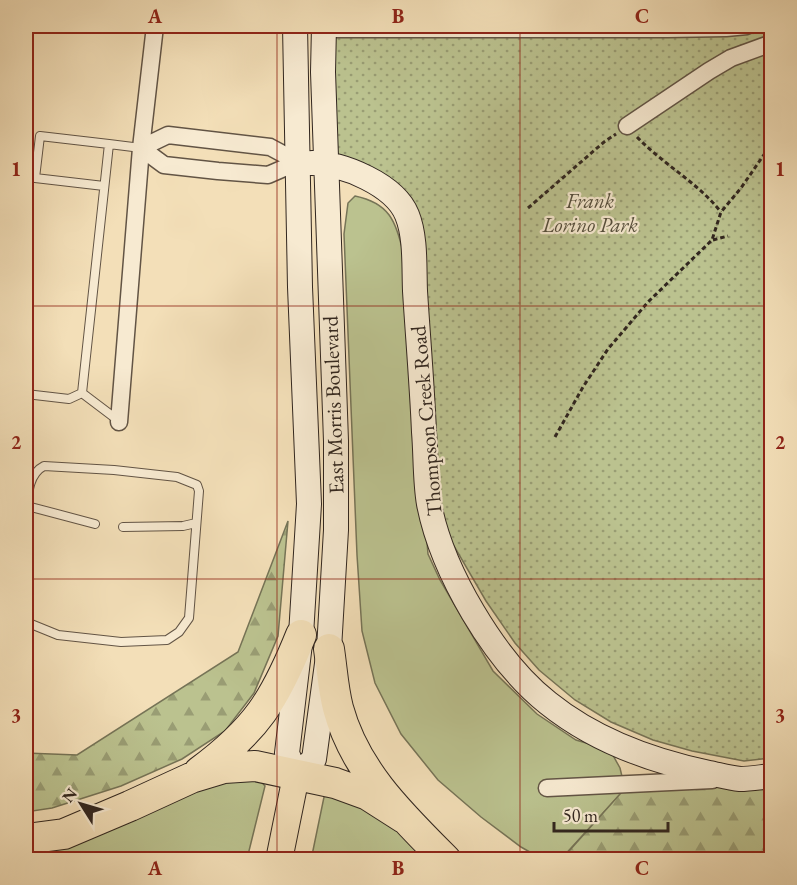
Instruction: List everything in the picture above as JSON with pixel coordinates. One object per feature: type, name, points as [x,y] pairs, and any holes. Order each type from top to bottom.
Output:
[{"type":"highway","points":[[191,778],[221,756],[249,729],[270,703],[286,673],[301,635]]},
{"type":"highway","points":[[329,649],[339,711],[363,767],[404,819],[446,860]]},
{"type":"highway","points":[[26,839],[64,834],[191,778],[224,768],[255,766],[335,783],[368,795],[404,819]]},
{"type":"main road","name":"East Morris Boulevard","points":[[279,860],[296,776],[287,753],[301,635],[309,504],[295,26]]},
{"type":"main road","name":"East Morris Boulevard","points":[[296,776],[314,759],[329,649],[336,510],[323,72],[324,27]]},
{"type":"main road","points":[[298,162],[327,163]]},
{"type":"main road","name":"Thompson Creek Road","points":[[327,163],[385,187],[399,200],[407,216],[414,268],[429,503],[443,553],[453,576],[499,652],[520,677],[548,702],[602,737],[645,756],[682,767],[740,779],[771,776]]},
{"type":"street","points":[[119,422],[141,148],[155,26]]},
{"type":"street","points":[[324,27],[668,29],[747,26]]},
{"type":"street","points":[[627,126],[709,71],[732,58],[771,43]]},
{"type":"street","points":[[141,148],[168,135],[270,147],[298,162]]},
{"type":"street","points":[[218,171],[222,143]]},
{"type":"street","points":[[141,148],[164,165],[218,171],[268,175],[298,162]]},
{"type":"street","points":[[547,789],[740,779]]},
{"type":"lane","points":[[104,186],[35,178],[40,136],[141,148]]},
{"type":"lane","points":[[82,393],[109,144]]},
{"type":"lane","points":[[82,393],[119,422]]},
{"type":"lane","points":[[26,394],[69,399],[82,393]]},
{"type":"lane","points":[[26,518],[31,480],[38,469],[44,466],[177,477],[197,485],[199,491],[189,618],[179,632],[167,640],[121,642],[58,635],[26,622]]},
{"type":"lane","points":[[27,506],[95,524]]},
{"type":"lane","points":[[123,527],[183,526],[196,523]]},
{"type":"path","points":[[528,208],[604,142],[627,126],[658,158],[703,191],[721,213]]},
{"type":"path","points":[[555,437],[598,363],[619,334],[648,302],[712,240],[721,213],[771,143]]},
{"type":"path","points":[[712,240],[728,236]]},
{"type":"green space","name":"Frank Lorino Park","points":[[771,26],[771,758],[744,761],[692,751],[653,740],[611,722],[575,700],[539,670],[515,643],[486,601],[429,503],[407,216],[327,163],[323,29]]},
{"type":"green space","points":[[355,196],[376,203],[389,215],[394,223],[403,252],[428,554],[440,580],[493,671],[537,714],[576,740],[610,750],[620,768],[625,789],[561,859],[542,859],[521,847],[438,780],[401,734],[375,683],[362,631],[357,555],[344,234],[348,203]]},
{"type":"green space","points":[[288,521],[278,636],[254,693],[225,731],[182,759],[121,786],[52,808],[26,812],[26,753],[77,755],[238,652]]},
{"type":"green space","points":[[771,771],[771,859],[561,860],[629,784]]},
{"type":"green space","points":[[258,778],[265,786],[247,859],[26,860],[26,850],[217,780]]},
{"type":"green space","points":[[328,795],[379,813],[428,860],[311,860],[324,797]]}]
